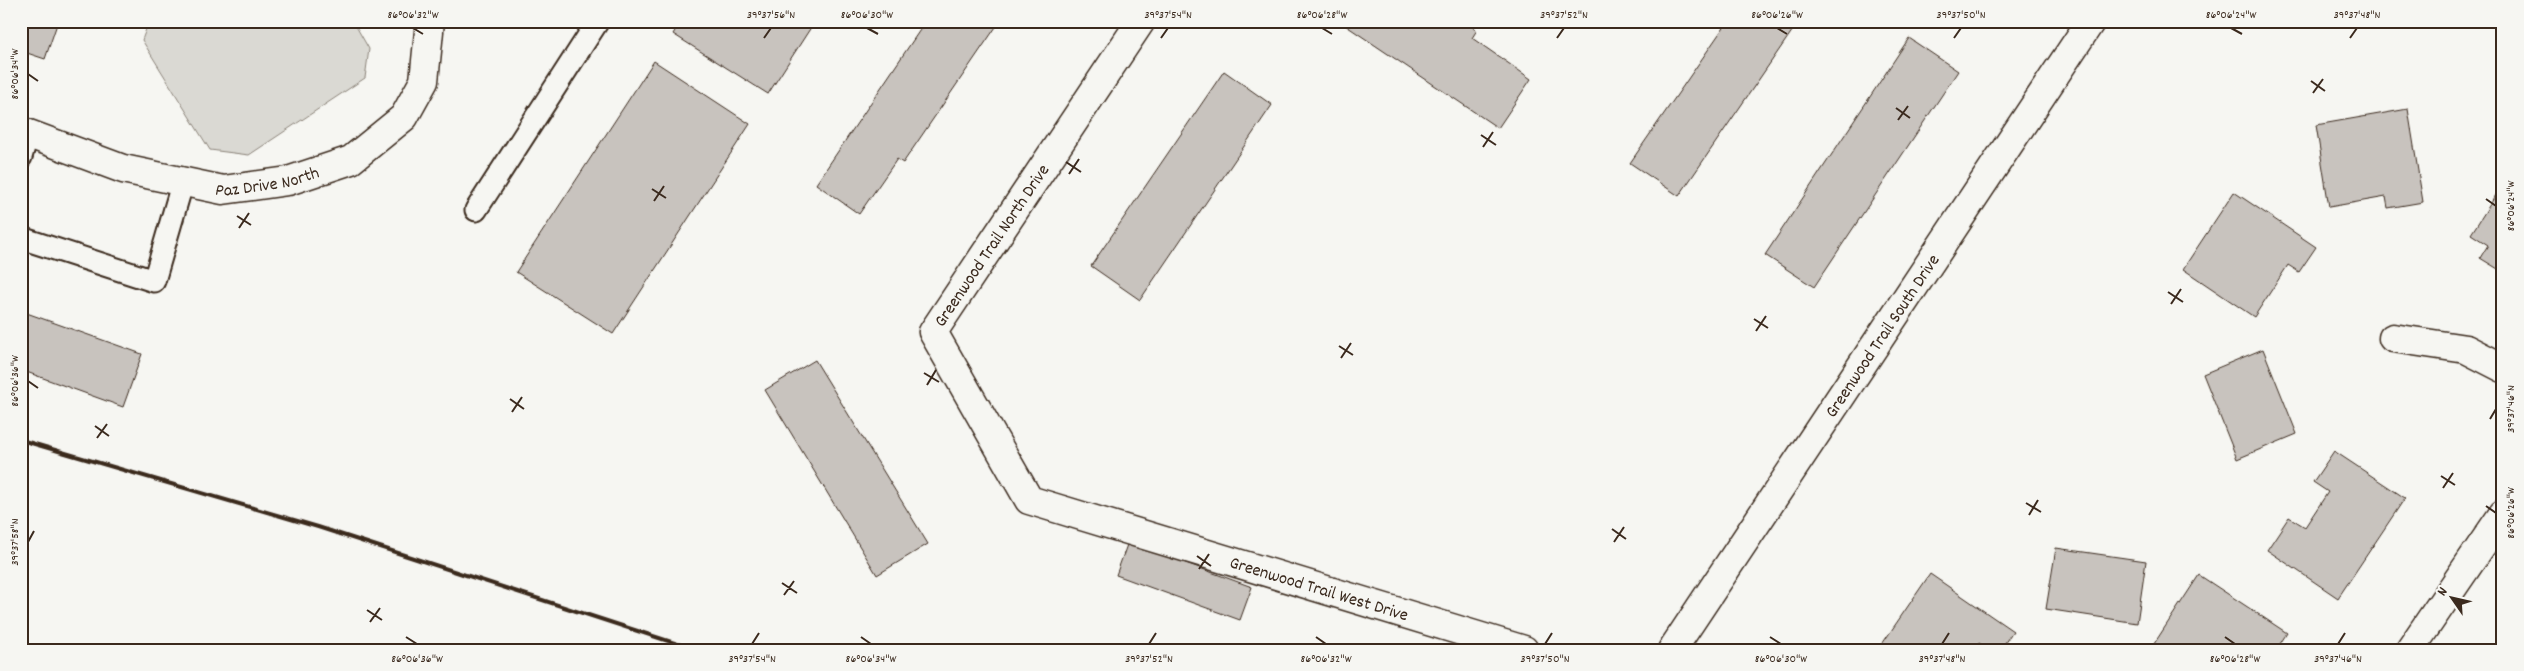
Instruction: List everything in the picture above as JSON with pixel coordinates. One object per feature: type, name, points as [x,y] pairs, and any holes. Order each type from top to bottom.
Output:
[{"type":"street","name":"Paz Drive North","points":[[24,140],[123,169],[223,190],[288,181],[350,160],[404,117],[424,81],[430,21]]},
{"type":"street","name":"Greenwood Trail North Drive","points":[[1029,500],[933,332],[1141,21]]},
{"type":"street","name":"Greenwood Trail South Drive","points":[[1672,650],[2091,21]]},
{"type":"street","points":[[2393,338],[2466,349],[2503,368]]},
{"type":"street","name":"Greenwood Trail West Drive","points":[[1029,500],[1524,650]]},
{"type":"street","points":[[2410,650],[2503,514]]},
{"type":"lane","points":[[476,210],[598,21]]},
{"type":"lane","points":[[21,238],[154,281],[183,181]]},
{"type":"shaded area","points":[[149,21],[353,21],[369,49],[365,78],[249,155],[210,150],[142,40]]},
{"type":"building","points":[[21,21],[58,21],[45,59],[21,51]]},
{"type":"building","points":[[681,21],[815,21],[768,94],[673,34]]},
{"type":"building","points":[[926,21],[1000,21],[903,163],[897,159],[859,214],[816,184]]},
{"type":"building","points":[[1339,21],[1464,21],[1477,30],[1472,38],[1531,79],[1498,128]]},
{"type":"building","points":[[1728,21],[1799,21],[1679,196],[1630,163]]},
{"type":"building","points":[[1909,38],[1958,71],[1814,287],[1765,255]]},
{"type":"building","points":[[654,61],[750,124],[613,334],[516,272]]},
{"type":"building","points":[[1224,71],[1272,105],[1140,300],[1091,266]]},
{"type":"building","points":[[2408,109],[2423,202],[2388,208],[2386,197],[2329,207],[2316,125]]},
{"type":"building","points":[[2503,184],[2503,272],[2480,258],[2488,245],[2471,234]]},
{"type":"building","points":[[2234,192],[2316,247],[2299,272],[2288,265],[2254,317],[2183,269]]},
{"type":"building","points":[[21,311],[142,354],[123,407],[21,370]]},
{"type":"building","points":[[2263,349],[2297,434],[2237,459],[2203,374]]},
{"type":"building","points":[[815,360],[928,544],[877,575],[765,390]]},
{"type":"building","points":[[2334,451],[2405,498],[2338,598],[2267,550],[2289,517],[2305,527],[2328,492],[2313,482]]},
{"type":"building","points":[[1128,542],[1252,587],[1240,620],[1116,575]]},
{"type":"building","points":[[2056,548],[2146,561],[2137,623],[2046,609]]},
{"type":"building","points":[[1930,574],[2013,631],[2000,650],[1989,650],[1979,643],[1974,650],[1878,650]]},
{"type":"building","points":[[2199,575],[2287,633],[2276,650],[2200,650],[2194,646],[2192,650],[2150,650]]},
{"type":"building","points":[[1447,645],[1462,650],[1445,650]]},
{"type":"railway","points":[[21,440],[318,527],[696,650]]}]
